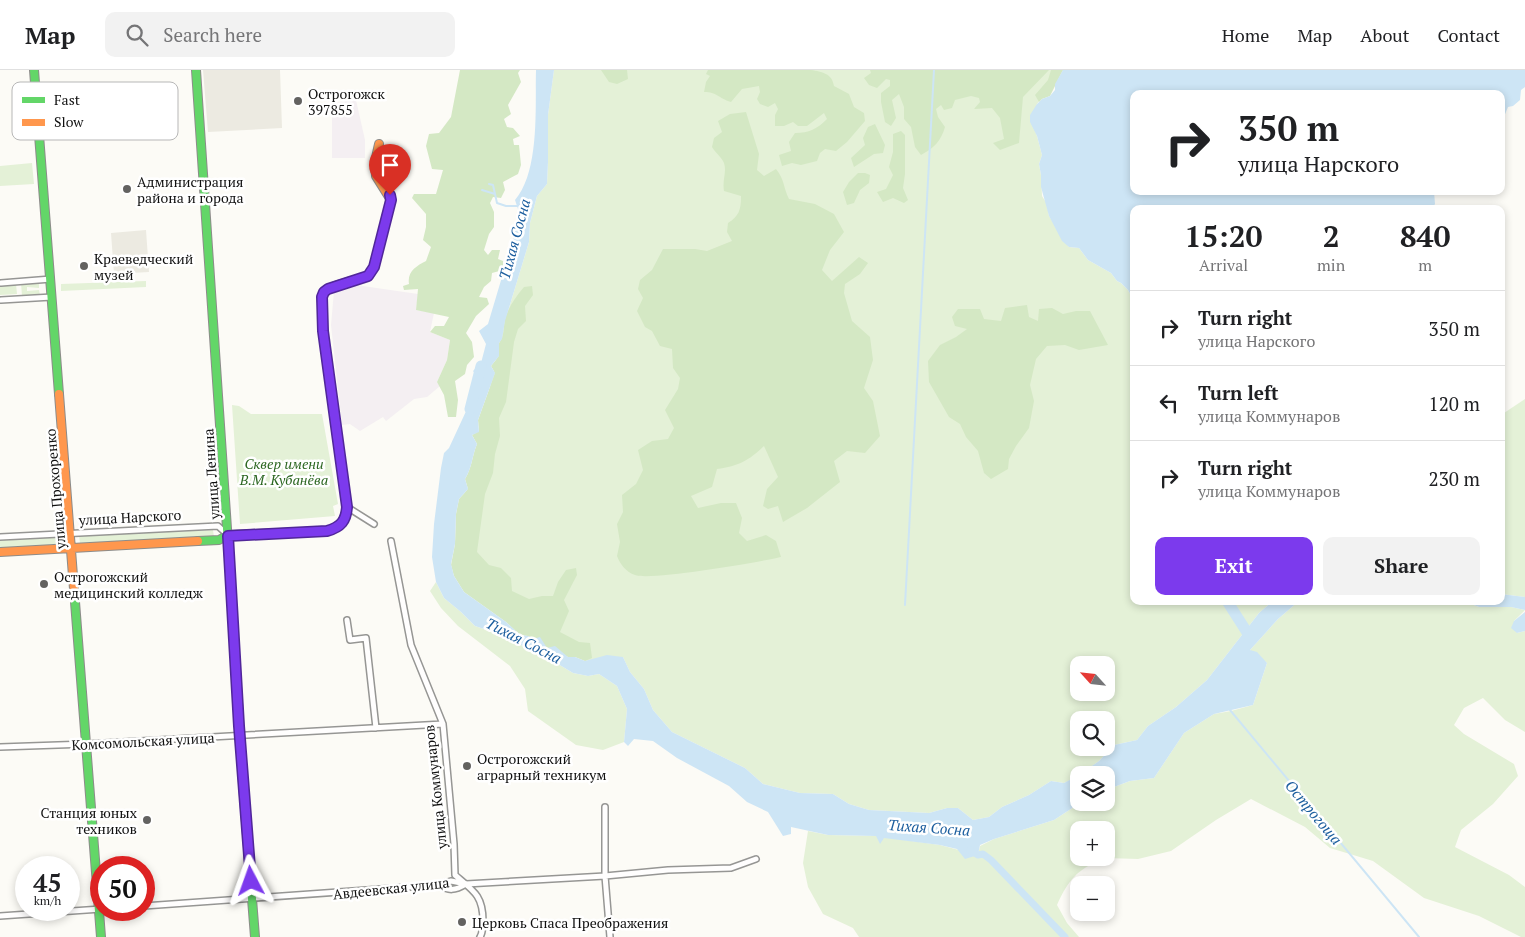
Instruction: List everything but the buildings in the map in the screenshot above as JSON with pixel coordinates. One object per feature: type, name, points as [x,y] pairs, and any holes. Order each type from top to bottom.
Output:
[{"type":"street","name":"улица Ленина","points":[[196,70],[240,735],[256,937]]},
{"type":"street","name":"улица Прохоренко","points":[[40,140],[96,856]]},
{"type":"street","points":[[374,524],[347,507],[323,331],[322,297],[328,289],[368,276],[374,267],[391,200],[390,195],[377,181],[375,173],[379,144]]},
{"type":"street","points":[[1,283],[51,279]]},
{"type":"street","points":[[1,300],[52,297]]},
{"type":"street","name":"улица Нарского","points":[[0,552],[218,540],[228,536],[327,531],[342,524],[346,516],[347,507]]},
{"type":"street","name":"улица Нарского","points":[[0,536],[218,526],[228,536]]},
{"type":"street","name":"улица Коммунаров","points":[[391,541],[411,645],[442,724],[454,844],[455,875],[478,897],[482,905],[483,924],[480,937]]},
{"type":"street","points":[[347,620],[350,640],[366,638],[376,728]]},
{"type":"street","name":"Комсомольская улица","points":[[0,747],[87,744],[442,724]]},
{"type":"street","points":[[604,807],[605,876],[610,937]]},
{"type":"street","name":"Авдеевская улица","points":[[155,905],[437,886],[451,881],[466,884],[605,876],[668,870],[731,868],[756,859]]},
{"type":"street","points":[[437,886],[452,890],[459,889],[466,884]]},
{"type":"street","points":[[0,916],[90,910]]},
{"type":"street","name":"улица Прохоренко","points":[[100,921],[101,937]]},
{"type":"shaded area","points":[[203,70],[280,70],[282,128],[208,132]]},
{"type":"shaded area","points":[[356,100],[365,140],[365,158],[332,158],[332,103]]},
{"type":"shaded area","points":[[146,230],[149,272],[114,274],[111,233]]},
{"type":"shaded area","points":[[349,284],[418,294],[416,310],[434,313],[430,332],[450,340],[447,360],[437,382],[440,386],[427,397],[414,399],[386,421],[383,417],[360,431],[350,424],[342,425],[331,325],[334,291]]},
{"type":"green space","points":[[460,70],[520,70],[518,73],[521,82],[508,105],[511,114],[504,119],[507,127],[513,128],[520,136],[513,139],[514,145],[519,145],[521,165],[518,174],[503,182],[505,190],[501,198],[493,197],[490,203],[494,212],[494,227],[489,234],[484,250],[488,255],[492,250],[500,250],[498,259],[503,261],[503,270],[492,273],[491,281],[484,287],[479,297],[487,298],[489,304],[476,316],[466,333],[472,342],[474,357],[467,365],[465,374],[455,381],[458,400],[456,417],[448,417],[444,395],[437,382],[447,360],[450,340],[430,332],[435,326],[444,326],[449,317],[416,310],[418,289],[404,290],[403,286],[409,284],[409,276],[413,270],[426,261],[431,247],[423,240],[426,214],[412,198],[414,194],[436,194],[443,170],[432,169],[426,146],[429,134],[439,133],[451,117]]},
{"type":"green space","points":[[554,70],[1063,70],[1037,104],[1033,125],[1042,155],[1039,164],[1042,196],[1047,204],[1049,216],[1069,247],[1079,248],[1088,260],[1111,273],[1130,294],[1130,605],[1268,605],[1259,613],[1207,680],[1176,707],[1148,726],[1137,740],[1115,745],[1115,711],[1070,711],[1070,756],[1104,756],[1092,766],[1070,766],[1070,780],[1064,783],[1051,781],[1029,795],[1002,807],[989,817],[973,820],[958,808],[947,808],[929,813],[869,810],[849,804],[833,794],[800,793],[763,784],[745,768],[672,732],[653,710],[644,689],[630,672],[623,657],[585,661],[455,544],[505,321],[529,242],[530,223],[537,196],[547,184],[548,115]]},
{"type":"green space","points":[[601,70],[627,70],[628,79],[617,84],[609,82]]},
{"type":"green space","points":[[708,70],[811,70],[823,73],[831,78],[834,86],[849,94],[854,107],[864,113],[865,121],[847,142],[836,151],[825,149],[820,153],[817,161],[801,165],[792,163],[782,166],[779,155],[791,151],[789,142],[795,133],[813,130],[827,119],[824,113],[807,126],[798,126],[793,122],[784,126],[775,126],[775,115],[778,109],[775,103],[768,107],[760,104],[757,99],[760,92],[759,86],[742,89],[731,102],[712,93],[704,92],[706,82],[710,76],[706,74]]},
{"type":"green space","points":[[870,70],[1049,70],[1023,97],[1019,143],[1000,150],[993,143],[1004,139],[1000,118],[992,108],[974,109],[980,102],[979,98],[971,96],[955,100],[952,108],[944,110],[941,105],[936,109],[938,117],[945,127],[936,144],[921,155],[915,147],[911,127],[904,119],[904,107],[899,94],[892,100],[896,118],[891,126],[885,122],[881,93],[890,86],[890,80],[886,79],[877,88],[869,85],[864,78],[871,73]]},
{"type":"green space","points":[[1051,70],[1063,70],[1050,96],[1039,102],[1035,95],[1048,80]]},
{"type":"green space","points":[[746,112],[759,154],[757,170],[764,176],[776,169],[789,199],[815,204],[834,214],[844,232],[830,250],[822,270],[832,281],[859,257],[868,263],[860,274],[845,284],[844,293],[852,321],[870,337],[873,360],[864,388],[873,401],[880,436],[865,453],[847,451],[834,461],[840,482],[807,508],[783,522],[778,506],[768,509],[763,506],[767,489],[778,477],[764,446],[743,462],[717,469],[712,487],[691,496],[698,508],[721,503],[736,503],[742,518],[739,533],[747,541],[766,535],[776,541],[781,557],[682,573],[635,575],[624,567],[617,556],[620,542],[617,524],[623,512],[622,495],[636,484],[643,470],[638,450],[652,441],[668,439],[674,428],[665,410],[678,389],[680,378],[673,368],[672,349],[660,346],[652,331],[645,327],[637,311],[643,298],[638,289],[640,280],[652,270],[663,249],[707,251],[732,241],[727,232],[728,223],[739,212],[741,196],[724,191],[724,163],[712,147],[714,138],[722,132],[718,121],[730,114]]},
{"type":"green space","points":[[875,124],[885,145],[883,153],[874,154],[854,167],[851,158],[865,145],[863,138],[868,127]]},
{"type":"green space","points":[[901,131],[905,135],[903,188],[908,200],[904,203],[893,198],[883,202],[877,192],[886,189],[893,175],[889,167],[893,152],[893,134]]},
{"type":"green space","points":[[32,163],[34,184],[0,186],[0,166]]},
{"type":"green space","points":[[858,173],[870,175],[869,183],[860,190],[854,203],[847,205],[843,192]]},
{"type":"green space","points":[[146,281],[146,287],[61,291],[61,284]]},
{"type":"green space","points":[[39,282],[39,288],[27,287],[27,291],[39,290],[40,295],[22,296],[21,283]]},
{"type":"green space","points":[[16,284],[17,294],[0,295],[0,285]]},
{"type":"green space","points":[[532,286],[533,295],[525,306],[526,321],[518,329],[514,342],[506,402],[499,418],[500,436],[495,454],[493,473],[485,494],[477,552],[489,565],[501,568],[511,578],[512,591],[529,599],[553,596],[558,582],[566,570],[576,568],[577,575],[564,600],[569,611],[560,632],[579,642],[590,643],[592,658],[585,661],[575,657],[568,657],[547,648],[528,636],[520,635],[506,622],[464,592],[454,576],[451,565],[459,499],[468,489],[465,479],[477,444],[472,435],[479,431],[478,420],[495,373],[491,366],[499,356],[499,343],[510,306],[524,287]]},
{"type":"green space","points":[[1027,305],[1029,317],[1038,321],[1039,309],[1052,308],[1063,314],[1076,311],[1090,311],[1108,345],[1079,350],[1065,345],[1047,346],[1036,359],[1030,385],[1034,401],[1029,428],[1009,459],[1008,469],[991,479],[984,473],[978,451],[966,437],[960,424],[949,417],[929,382],[928,361],[940,345],[967,329],[955,326],[952,317],[958,309],[980,309],[984,319],[1001,321],[1005,308]]},
{"type":"green space","points":[[1525,399],[1525,597],[1505,594],[1505,412]]},
{"type":"green space","name":"Сквер имени В.М. Кубанёва","points":[[232,405],[239,406],[251,414],[322,414],[338,504],[333,506],[335,516],[240,524]]},
{"type":"green space","points":[[213,530],[214,537],[80,543],[79,536]]},
{"type":"green space","points":[[60,536],[61,546],[0,549],[0,539]]},
{"type":"green space","points":[[436,582],[444,598],[475,626],[496,633],[548,658],[573,673],[588,676],[599,674],[617,686],[627,709],[624,742],[603,750],[576,745],[528,711],[525,689],[510,666],[458,626],[441,608],[430,591]]},
{"type":"green space","points":[[1294,605],[1474,605],[1479,607],[1511,607],[1525,610],[1514,621],[1517,633],[1525,631],[1525,732],[1505,720],[1483,698],[1464,708],[1454,725],[1464,734],[1514,764],[1518,776],[1493,804],[1461,830],[1455,847],[1509,875],[1525,887],[1525,937],[1521,937],[1479,916],[1424,898],[1373,861],[1330,848],[1305,827],[1251,799],[1171,851],[1138,859],[1115,858],[1115,821],[1070,821],[1070,866],[1088,866],[1075,876],[1070,876],[1070,882],[1057,905],[1067,923],[1079,937],[859,937],[853,928],[823,914],[808,887],[803,863],[808,831],[828,835],[876,836],[940,845],[978,855],[980,846],[994,839],[1054,820],[1070,810],[1115,811],[1115,787],[1130,781],[1154,778],[1184,733],[1214,714],[1253,705],[1267,663],[1250,650],[1278,619]]},
{"type":"water","points":[[536,70],[554,70],[548,115],[547,184],[537,196],[530,223],[529,242],[505,321],[502,339],[499,343],[499,356],[491,366],[495,373],[478,420],[479,432],[472,435],[477,444],[465,479],[468,489],[459,499],[456,514],[455,544],[451,564],[454,576],[464,592],[506,622],[520,635],[533,639],[540,637],[547,648],[555,646],[568,657],[575,657],[585,661],[607,655],[623,657],[630,672],[644,689],[653,710],[672,732],[745,768],[763,784],[800,793],[833,794],[849,804],[869,810],[929,813],[947,808],[958,808],[973,820],[989,817],[1002,807],[1029,795],[1051,781],[1064,783],[1070,780],[1070,810],[1054,820],[980,845],[978,855],[965,859],[957,849],[884,838],[880,844],[876,836],[828,835],[791,827],[791,834],[783,836],[768,812],[747,802],[729,786],[677,758],[653,741],[634,739],[628,746],[624,742],[627,709],[617,686],[599,674],[588,676],[573,673],[548,658],[496,633],[475,626],[444,598],[436,582],[432,557],[441,468],[444,453],[449,448],[474,394],[478,378],[473,371],[481,363],[486,344],[479,331],[488,324],[513,240],[519,212],[515,200],[523,188],[529,173],[536,120]]},
{"type":"water","points":[[1063,70],[1525,70],[1525,87],[1521,90],[1520,100],[1513,106],[1508,107],[1505,114],[1505,90],[1130,90],[1130,195],[1434,195],[1435,204],[1130,205],[1130,294],[1111,273],[1088,260],[1079,248],[1069,247],[1062,241],[1049,216],[1041,187],[1039,164],[1042,155],[1037,136],[1030,122],[1030,115],[1042,99],[1050,96],[1055,90],[1055,84]]},
{"type":"water","points":[[1505,594],[1525,597],[1525,610],[1511,607],[1479,607],[1474,605],[1505,605]]},
{"type":"water","points":[[1268,605],[1294,605],[1278,619],[1250,650],[1257,652],[1267,663],[1253,705],[1214,714],[1184,733],[1154,778],[1130,781],[1115,787],[1115,766],[1092,766],[1104,756],[1115,756],[1115,745],[1137,740],[1148,726],[1176,707],[1207,680],[1259,613]]},
{"type":"water","points":[[1525,612],[1525,631],[1517,633],[1511,628],[1514,621]]},
{"type":"waterway","points":[[905,605],[934,70]]},
{"type":"waterway","points":[[489,184],[493,185],[495,194]]},
{"type":"waterway","points":[[482,190],[495,194],[497,203],[506,206],[518,206]]},
{"type":"waterway","name":"Тихая Сосна","points":[[470,409],[481,366]]},
{"type":"waterway","points":[[1230,605],[1250,637]]},
{"type":"waterway","name":"Острогоща","points":[[1230,710],[1419,937]]},
{"type":"waterway","points":[[970,850],[978,855],[983,854],[991,860],[1065,937]]},
{"type":"traffic: fast","points":[[34,70],[35,82]]},
{"type":"traffic: fast","points":[[196,70],[230,573]]},
{"type":"traffic: fast","points":[[39,140],[59,394]]},
{"type":"traffic: fast","points":[[198,541],[219,540],[228,535],[327,531],[339,525],[345,516],[347,507],[323,331],[322,297],[330,288],[351,281]]},
{"type":"traffic: fast","points":[[74,589],[101,937]]},
{"type":"traffic: fast","points":[[243,784],[255,937]]},
{"type":"traffic: slow","points":[[351,281],[368,276],[374,267],[391,200],[376,176],[375,162],[379,144]]},
{"type":"traffic: slow","points":[[59,394],[74,589]]},
{"type":"traffic: slow","points":[[0,552],[198,541]]},
{"type":"traffic: slow","points":[[230,573],[243,784]]},
{"type":"place","name":"Острогожск 397855","points":[[298,101]]},
{"type":"place","name":"Администрация района и города","points":[[127,189]]},
{"type":"place","name":"Краеведческий музей","points":[[84,266]]},
{"type":"place","name":"Острогожский медицинский колледж","points":[[44,584]]},
{"type":"place","name":"Острогожский аграрный техникум","points":[[467,766]]},
{"type":"place","name":"Станция юных техников","points":[[147,820]]},
{"type":"place","name":"Церковь Спаса Преображения","points":[[462,922]]},
{"type":"route","points":[[251,881],[239,726],[228,536],[327,531],[336,528],[345,520],[347,507],[323,331],[322,297],[328,289],[368,276],[374,267],[391,200],[390,195]]}]
